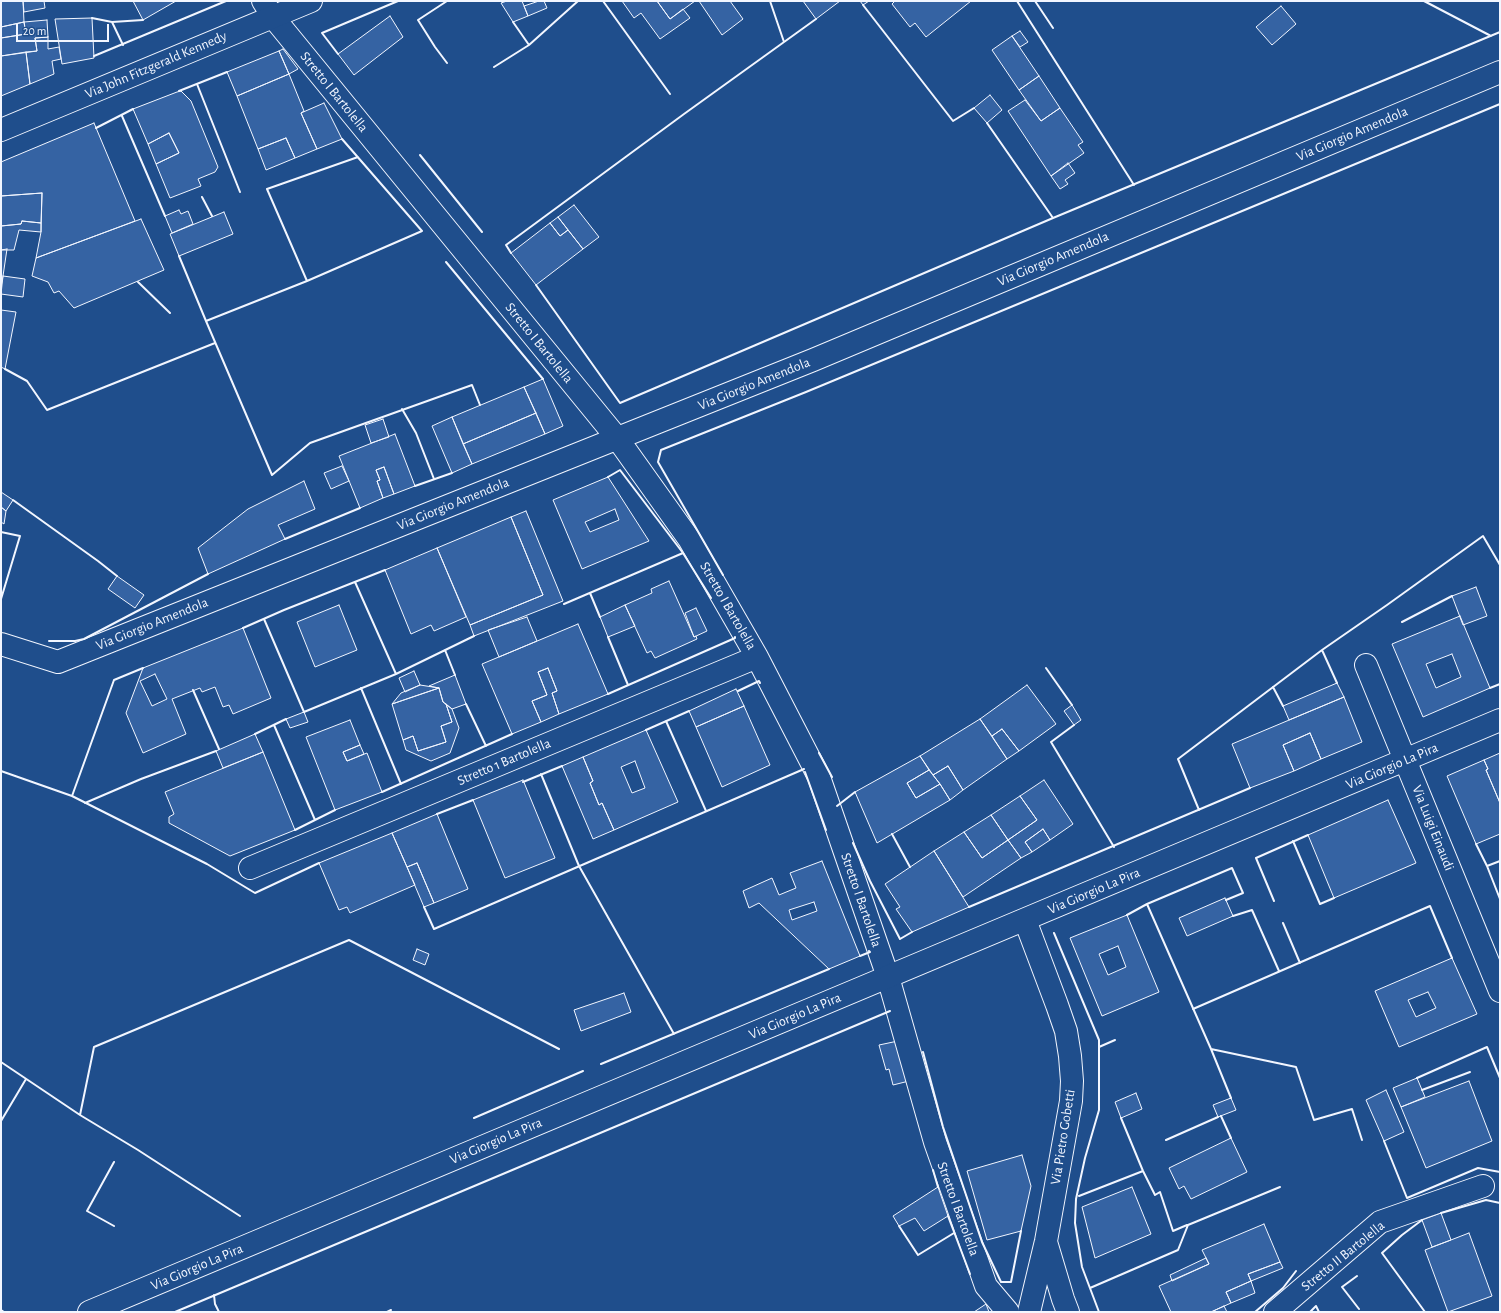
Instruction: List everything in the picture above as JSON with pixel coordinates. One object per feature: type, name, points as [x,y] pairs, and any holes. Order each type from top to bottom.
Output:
[{"type":"street","name":"Via John Fitzgerald Kennedy","points":[[1,130],[268,9],[311,1]]},
{"type":"street","name":"Stretto I Bartolella","points":[[268,9],[617,438],[689,539],[757,657],[819,777],[888,977],[934,1142],[986,1286],[1008,1312]]},
{"type":"street","name":"Via Giorgio Amendola","points":[[1,644],[58,662],[820,357],[1500,72]]},
{"type":"street","name":"Stretto 1 Bartolella","points":[[250,868],[757,657]]},
{"type":"street","name":"Via Luigi Einaudi","points":[[1366,665],[1500,991]]},
{"type":"street","name":"Via Giorgio La Pira","points":[[90,1312],[1500,720]]},
{"type":"street","name":"Via Pietro Gobetti","points":[[1025,920],[1066,1031],[1072,1081],[1071,1101],[1046,1241]]},
{"type":"street","name":"Stretto II Bartolella","points":[[1275,1312],[1380,1222],[1483,1186]]},
{"type":"street","points":[[1029,1312],[1046,1241]]},
{"type":"street","points":[[1046,1241],[1068,1312]]},
{"type":"building","points":[[1,1],[23,1],[24,22],[1,27]]},
{"type":"building","points":[[23,1],[44,1],[45,8],[24,12]]},
{"type":"building","points":[[133,1],[176,1],[143,20]]},
{"type":"building","points":[[507,1],[522,1],[528,16],[513,22],[501,3]]},
{"type":"building","points":[[539,1],[544,1],[547,8],[528,16],[524,6]]},
{"type":"building","points":[[622,1],[657,1],[670,19],[683,9],[690,18],[660,39],[641,13],[634,18]]},
{"type":"building","points":[[657,1],[695,1],[670,19]]},
{"type":"building","points":[[699,1],[730,1],[743,19],[722,35]]},
{"type":"building","points":[[803,1],[840,1],[816,19]]},
{"type":"building","points":[[860,1],[869,1],[863,5]]},
{"type":"building","points":[[895,1],[971,1],[926,37],[915,23],[910,27],[892,4]]},
{"type":"building","points":[[1281,6],[1296,24],[1272,45],[1256,27]]},
{"type":"building","points":[[390,16],[403,37],[354,75],[338,54]]},
{"type":"building","points":[[92,18],[94,58],[62,64],[55,19]]},
{"type":"building","points":[[47,20],[48,37],[35,38],[37,51],[1,56],[1,38],[26,34],[24,22]]},
{"type":"building","points":[[24,22],[26,34],[1,38],[1,27]]},
{"type":"building","points":[[1020,31],[1028,42],[1020,47],[1012,36]]},
{"type":"building","points":[[1012,36],[1039,76],[1019,90],[992,50]]},
{"type":"building","points":[[48,37],[48,49],[59,47],[61,59],[52,61],[54,74],[30,84],[26,52],[37,51],[35,38]]},
{"type":"building","points":[[283,49],[298,69],[289,74],[279,51]]},
{"type":"building","points":[[279,51],[289,74],[237,96],[227,72]]},
{"type":"building","points":[[26,52],[30,84],[1,96],[1,56]]},
{"type":"building","points":[[289,74],[304,111],[301,113],[317,149],[295,158],[286,138],[258,149],[237,96]]},
{"type":"building","points":[[1039,76],[1060,108],[1041,121],[1019,90]]},
{"type":"building","points":[[181,91],[191,101],[218,167],[215,172],[198,179],[201,186],[170,198],[156,164],[179,153],[169,133],[148,144],[133,109]]},
{"type":"building","points":[[990,95],[1002,110],[987,123],[974,108]]},
{"type":"building","points":[[1025,100],[1041,121],[1060,108],[1083,142],[1078,145],[1084,153],[1051,176],[1008,111]]},
{"type":"building","points":[[324,103],[342,139],[317,149],[301,113]]},
{"type":"building","points":[[94,123],[135,221],[36,258],[41,232],[42,193],[1,196],[1,162]]},
{"type":"building","points":[[169,133],[179,153],[156,164],[148,144]]},
{"type":"building","points":[[286,138],[295,158],[266,170],[258,149]]},
{"type":"building","points":[[1068,163],[1075,173],[1065,180],[1068,184],[1060,189],[1051,176]]},
{"type":"building","points":[[42,193],[41,223],[22,221],[21,224],[1,226],[1,196]]},
{"type":"building","points":[[574,205],[599,237],[583,249],[558,217]]},
{"type":"building","points":[[179,210],[181,214],[188,211],[193,224],[172,233],[165,216]]},
{"type":"building","points":[[224,212],[233,234],[179,256],[170,234]]},
{"type":"building","points":[[558,217],[568,230],[560,236],[550,223]]},
{"type":"building","points":[[141,219],[164,270],[74,308],[59,291],[54,293],[48,282],[32,276],[36,258]]},
{"type":"building","points":[[22,221],[41,223],[41,232],[19,230],[14,250],[1,250],[1,226],[21,224]]},
{"type":"building","points":[[550,223],[560,236],[568,230],[583,249],[536,285],[511,253]]},
{"type":"building","points":[[7,249],[3,276],[1,287],[1,250]]},
{"type":"building","points":[[3,276],[25,279],[23,297],[1,294]]},
{"type":"building","points":[[1,310],[16,312],[5,369],[1,367]]},
{"type":"building","points":[[543,379],[563,426],[545,434],[524,387]]},
{"type":"building","points":[[524,387],[536,413],[463,444],[452,417]]},
{"type":"building","points":[[536,413],[545,434],[472,464],[463,444]]},
{"type":"building","points":[[452,417],[472,464],[452,473],[432,426]]},
{"type":"building","points":[[383,419],[389,437],[371,443],[365,425]]},
{"type":"building","points":[[395,434],[415,486],[394,494],[384,467],[376,470],[380,480],[377,481],[383,498],[360,508],[339,456]]},
{"type":"building","points":[[342,466],[349,481],[331,489],[324,473]]},
{"type":"building","points":[[384,467],[394,494],[383,498],[377,481],[380,480],[376,470]]},
{"type":"building","points":[[608,477],[649,541],[582,569],[553,500]]},
{"type":"building","points":[[304,481],[315,509],[278,525],[285,539],[208,574],[198,548],[248,509]]},
{"type":"building","points":[[1,492],[13,500],[6,511],[1,507]]},
{"type":"building","points":[[1,507],[6,511],[4,524],[1,522]]},
{"type":"building","points":[[615,509],[619,520],[590,532],[585,522]]},
{"type":"building","points":[[526,511],[563,601],[474,636],[470,625],[543,595],[511,517]]},
{"type":"building","points":[[511,517],[543,595],[470,625],[437,548]]},
{"type":"building","points":[[437,548],[466,617],[434,631],[431,625],[411,634],[385,570]]},
{"type":"building","points":[[117,576],[144,595],[135,608],[108,589]]},
{"type":"building","points":[[669,581],[694,637],[696,636],[697,639],[655,658],[651,651],[647,653],[625,605],[652,593],[651,589]]},
{"type":"building","points":[[1476,587],[1487,616],[1463,625],[1452,596]]},
{"type":"building","points":[[339,605],[357,650],[315,667],[297,622]]},
{"type":"building","points":[[625,605],[635,626],[608,637],[600,617]]},
{"type":"building","points":[[696,608],[707,631],[694,637],[685,613]]},
{"type":"building","points":[[1460,616],[1490,688],[1423,717],[1392,644]]},
{"type":"building","points":[[527,617],[537,641],[499,657],[488,630]]},
{"type":"building","points":[[578,624],[608,694],[559,714],[552,693],[557,691],[548,668],[538,672],[547,695],[532,701],[541,722],[512,734],[482,664]]},
{"type":"building","points":[[243,628],[271,698],[233,714],[229,705],[223,707],[215,687],[202,692],[200,688],[172,699],[186,734],[143,753],[126,713],[143,668]]},
{"type":"building","points":[[1452,654],[1461,677],[1436,688],[1426,664]]},
{"type":"building","points":[[548,668],[557,691],[552,693],[559,714],[541,722],[532,701],[547,695],[538,672]]},
{"type":"building","points":[[414,671],[420,685],[405,692],[399,678]]},
{"type":"building","points":[[155,674],[167,699],[152,706],[140,681]]},
{"type":"building","points":[[455,675],[466,704],[452,709],[443,702],[439,688],[429,686]]},
{"type":"building","points":[[1337,683],[1344,697],[1289,720],[1283,706]]},
{"type":"building","points":[[420,685],[439,688],[392,704],[401,693]]},
{"type":"building","points":[[1027,685],[1056,724],[1019,751],[1002,729],[992,736],[980,719]]},
{"type":"building","points":[[439,688],[443,702],[446,704],[452,722],[441,726],[446,742],[418,751],[413,736],[403,740],[392,704]]},
{"type":"building","points":[[736,689],[744,706],[696,727],[689,711]]},
{"type":"building","points":[[1344,697],[1362,742],[1321,759],[1310,733],[1283,745],[1294,771],[1250,788],[1232,744]]},
{"type":"building","points":[[446,704],[452,709],[459,728],[450,753],[431,761],[406,750],[403,740],[413,736],[418,751],[446,742],[441,726],[452,722]]},
{"type":"building","points":[[1072,705],[1081,720],[1074,725],[1064,711]]},
{"type":"building","points":[[744,706],[770,765],[722,787],[696,727]]},
{"type":"building","points":[[304,712],[308,722],[290,728],[286,719]]},
{"type":"building","points":[[980,719],[1007,759],[963,790],[948,766],[933,775],[920,756]]},
{"type":"building","points":[[350,720],[360,745],[343,752],[347,761],[367,753],[382,792],[335,810],[306,737]]},
{"type":"building","points":[[1002,729],[1019,751],[1007,759],[992,736]]},
{"type":"building","points":[[646,730],[678,802],[614,830],[602,803],[599,805],[590,783],[593,781],[583,757]]},
{"type":"building","points":[[1310,733],[1321,759],[1294,771],[1283,745]]},
{"type":"building","points":[[255,734],[263,752],[223,768],[216,751]]},
{"type":"building","points":[[360,745],[364,754],[347,761],[343,752]]},
{"type":"building","points":[[263,752],[295,830],[230,856],[169,823],[169,817],[174,814],[165,792]]},
{"type":"building","points":[[1500,753],[1500,803],[1486,770],[1488,769],[1484,760]]},
{"type":"building","points":[[920,756],[929,770],[907,783],[916,798],[940,784],[950,800],[877,843],[855,792]]},
{"type":"building","points":[[583,757],[593,781],[590,783],[599,805],[602,803],[614,830],[593,839],[562,766]]},
{"type":"building","points":[[1484,760],[1488,769],[1486,770],[1500,803],[1500,834],[1476,844],[1447,776]]},
{"type":"building","points":[[635,761],[645,788],[632,793],[621,767]]},
{"type":"building","points":[[948,766],[963,790],[950,800],[933,775]]},
{"type":"building","points":[[929,770],[940,784],[916,798],[907,783]]},
{"type":"building","points":[[523,780],[555,858],[505,878],[473,800]]},
{"type":"building","points":[[1044,780],[1073,824],[1050,840],[1043,829],[1025,842],[1032,852],[1021,858],[1008,840],[1037,820],[1020,796]]},
{"type":"building","points":[[1020,796],[1037,820],[1008,840],[991,815]]},
{"type":"building","points":[[1388,800],[1416,863],[1334,898],[1308,835]]},
{"type":"building","points":[[437,814],[468,889],[434,903],[417,863],[407,867],[392,833]]},
{"type":"building","points":[[991,815],[1008,840],[982,858],[964,832]]},
{"type":"building","points":[[1043,829],[1050,840],[1032,852],[1025,842]]},
{"type":"building","points":[[964,832],[982,858],[1008,840],[1021,858],[963,897],[934,851]]},
{"type":"building","points":[[392,833],[415,885],[350,913],[347,907],[339,910],[319,863]]},
{"type":"building","points":[[934,851],[969,907],[912,932],[896,909],[900,907],[885,884]]},
{"type":"building","points":[[822,861],[860,956],[829,969],[759,903],[749,908],[743,891],[772,878],[779,895],[796,888],[790,873]]},
{"type":"building","points":[[417,863],[434,903],[424,907],[407,867]]},
{"type":"building","points":[[1225,898],[1233,916],[1187,936],[1179,918]]},
{"type":"building","points":[[814,902],[817,911],[792,920],[789,910]]},
{"type":"building","points":[[1127,915],[1159,992],[1102,1016],[1070,938]]},
{"type":"building","points":[[1118,946],[1126,967],[1108,975],[1099,954]]},
{"type":"building","points":[[417,949],[429,954],[425,965],[413,960]]},
{"type":"building","points":[[1452,958],[1477,1014],[1399,1047],[1375,991]]},
{"type":"building","points":[[1428,992],[1436,1008],[1416,1017],[1408,1000]]},
{"type":"building","points":[[624,993],[631,1012],[581,1031],[574,1010]]},
{"type":"building","points":[[898,1041],[909,1081],[893,1085],[889,1069],[886,1070],[879,1045]]},
{"type":"building","points":[[1417,1078],[1425,1097],[1401,1107],[1393,1088]]},
{"type":"building","points":[[1469,1081],[1492,1141],[1426,1168],[1401,1107]]},
{"type":"building","points":[[1386,1090],[1404,1132],[1384,1141],[1366,1100]]},
{"type":"building","points":[[1136,1093],[1142,1109],[1121,1118],[1115,1102]]},
{"type":"building","points":[[1231,1098],[1236,1110],[1218,1117],[1213,1105]]},
{"type":"building","points":[[1231,1138],[1247,1172],[1191,1199],[1184,1186],[1179,1189],[1169,1168]]},
{"type":"building","points":[[1022,1155],[1031,1186],[1021,1231],[987,1240],[967,1171]]},
{"type":"building","points":[[938,1187],[948,1216],[924,1231],[915,1218],[899,1226],[893,1216]]},
{"type":"building","points":[[1132,1187],[1151,1234],[1095,1258],[1082,1207]]},
{"type":"building","points":[[1441,1213],[1451,1240],[1432,1247],[1422,1220]]},
{"type":"building","points":[[1264,1224],[1280,1262],[1248,1274],[1251,1281],[1226,1292],[1231,1303],[1211,1312],[1171,1312],[1159,1286],[1209,1264],[1202,1250]]},
{"type":"building","points":[[1469,1233],[1492,1296],[1448,1312],[1425,1250]]},
{"type":"building","points":[[1206,1258],[1209,1264],[1172,1281],[1170,1275]]},
{"type":"building","points":[[1280,1262],[1283,1268],[1251,1281],[1248,1274]]},
{"type":"building","points":[[1251,1281],[1255,1293],[1231,1303],[1226,1292]]},
{"type":"building","points":[[986,1304],[989,1312],[974,1312]]},
{"type":"building","points":[[1224,1306],[1227,1312],[1211,1312]]},
{"type":"wall","points":[[94,56],[226,1]]},
{"type":"wall","points":[[338,54],[322,33],[398,1]]},
{"type":"wall","points":[[447,1],[418,20],[447,63]]},
{"type":"wall","points":[[513,22],[529,45],[578,1]]},
{"type":"wall","points":[[603,1],[670,94]]},
{"type":"wall","points":[[770,1],[784,42]]},
{"type":"wall","points":[[1017,1],[1134,185]]},
{"type":"wall","points":[[1035,1],[1053,28]]},
{"type":"wall","points":[[1424,1],[1491,36]]},
{"type":"wall","points":[[863,5],[953,121],[974,108]]},
{"type":"wall","points":[[92,18],[112,22],[123,45]]},
{"type":"wall","points":[[511,253],[506,245],[816,19]]},
{"type":"wall","points":[[112,22],[143,20]]},
{"type":"wall","points":[[536,285],[620,403],[1053,218],[1500,32]]},
{"type":"wall","points":[[494,67],[529,45]]},
{"type":"wall","points":[[179,91],[227,72]]},
{"type":"wall","points":[[197,84],[240,192]]},
{"type":"wall","points":[[723,575],[658,462],[661,450],[806,392],[1500,104]]},
{"type":"wall","points":[[96,128],[133,109]]},
{"type":"wall","points":[[122,116],[165,216]]},
{"type":"wall","points":[[987,123],[1053,218]]},
{"type":"wall","points":[[342,139],[422,231],[307,281],[206,321],[272,475],[310,443],[472,385],[480,405]]},
{"type":"wall","points":[[420,155],[482,232]]},
{"type":"wall","points":[[307,281],[267,189],[358,157]]},
{"type":"wall","points":[[202,197],[212,216]]},
{"type":"wall","points":[[179,256],[206,321]]},
{"type":"wall","points":[[446,262],[543,379]]},
{"type":"wall","points":[[138,282],[170,313]]},
{"type":"wall","points":[[5,369],[27,381],[47,410],[215,343]]},
{"type":"wall","points":[[402,409],[416,433],[434,479]]},
{"type":"wall","points":[[608,477],[620,470],[683,553],[711,598]]},
{"type":"wall","points":[[415,486],[452,473]]},
{"type":"wall","points":[[13,500],[117,576]]},
{"type":"wall","points":[[285,539],[360,508]]},
{"type":"wall","points":[[1,532],[20,536],[1,599]]},
{"type":"wall","points":[[1337,683],[1322,650],[1483,536],[1500,565]]},
{"type":"wall","points":[[564,604],[683,553]]},
{"type":"wall","points":[[243,628],[385,570]]},
{"type":"wall","points":[[49,641],[75,641],[84,639],[208,574]]},
{"type":"wall","points":[[355,582],[396,674]]},
{"type":"wall","points":[[590,593],[600,617]]},
{"type":"wall","points":[[1402,622],[1452,596]]},
{"type":"wall","points":[[264,619],[304,712],[396,674],[474,636]]},
{"type":"wall","points":[[608,637],[628,685]]},
{"type":"wall","points":[[608,694],[735,637]]},
{"type":"wall","points":[[445,650],[455,675]]},
{"type":"wall","points":[[1199,810],[1178,759],[1322,650]]},
{"type":"wall","points":[[143,668],[114,680],[72,796],[207,864],[255,893],[319,863]]},
{"type":"wall","points":[[1046,668],[1072,705]]},
{"type":"wall","points":[[738,691],[759,681],[760,683]]},
{"type":"wall","points":[[1490,688],[1500,684]]},
{"type":"wall","points":[[1273,687],[1283,706]]},
{"type":"wall","points":[[361,688],[401,784]]},
{"type":"wall","points":[[193,690],[219,749]]},
{"type":"wall","points":[[466,704],[486,746]]},
{"type":"wall","points":[[646,730],[689,711]]},
{"type":"wall","points":[[255,734],[286,719]]},
{"type":"wall","points":[[666,721],[706,811]]},
{"type":"wall","points":[[274,725],[315,820]]},
{"type":"wall","points":[[1074,725],[1051,742],[1114,847]]},
{"type":"wall","points":[[382,792],[512,734]]},
{"type":"wall","points":[[85,803],[141,779],[216,751]]},
{"type":"wall","points":[[819,753],[832,777]]},
{"type":"wall","points":[[523,782],[562,766]]},
{"type":"wall","points":[[424,907],[434,929],[804,769]]},
{"type":"wall","points":[[1,771],[72,796]]},
{"type":"wall","points":[[805,772],[826,830]]},
{"type":"wall","points":[[541,774],[579,866],[674,1034]]},
{"type":"wall","points":[[969,907],[1250,788]]},
{"type":"wall","points":[[837,806],[855,792]]},
{"type":"wall","points":[[437,814],[473,800]]},
{"type":"wall","points":[[295,830],[335,810]]},
{"type":"wall","points":[[892,834],[910,867]]},
{"type":"wall","points":[[1274,901],[1256,858],[1308,835]]},
{"type":"wall","points":[[1293,841],[1320,904],[1334,898]]},
{"type":"wall","points":[[853,843],[870,881],[900,939],[912,932]]},
{"type":"wall","points":[[1476,844],[1487,866],[1500,899]]},
{"type":"wall","points":[[1487,866],[1500,861]]},
{"type":"wall","points":[[1127,915],[1147,904],[1232,868],[1243,893],[1226,900]]},
{"type":"wall","points":[[1147,904],[1211,1049]]},
{"type":"wall","points":[[1193,1009],[1430,906],[1452,958]]},
{"type":"wall","points":[[1233,916],[1252,910],[1279,971]]},
{"type":"wall","points":[[1283,923],[1300,963]]},
{"type":"wall","points":[[1054,933],[1099,1040],[1099,1110],[1085,1158],[1076,1199],[1075,1223],[1082,1267],[1099,1312]]},
{"type":"wall","points":[[240,1216],[138,1150],[80,1115],[94,1047],[349,940],[559,1049]]},
{"type":"wall","points":[[860,956],[870,952],[869,951]]},
{"type":"wall","points":[[601,1064],[829,969]]},
{"type":"wall","points":[[175,1312],[890,1011]]},
{"type":"wall","points":[[1099,1047],[1115,1040]]},
{"type":"wall","points":[[1417,1078],[1487,1047],[1500,1078]]},
{"type":"wall","points":[[1231,1098],[1211,1049],[1296,1067],[1314,1120],[1352,1109],[1362,1140]]},
{"type":"wall","points":[[923,1052],[943,1127],[982,1242],[1001,1282],[1011,1282],[1021,1231]]},
{"type":"wall","points":[[1,1062],[80,1115]]},
{"type":"wall","points":[[474,1118],[583,1071]]},
{"type":"wall","points":[[1422,1090],[1470,1072]]},
{"type":"wall","points":[[1,1121],[26,1079]]},
{"type":"wall","points":[[1221,1116],[1231,1138]]},
{"type":"wall","points":[[1166,1140],[1218,1117]]},
{"type":"wall","points":[[1121,1118],[1143,1171],[1155,1195],[1160,1192],[1173,1231],[1187,1225]]},
{"type":"wall","points":[[1384,1141],[1407,1198],[1478,1168],[1500,1172]]},
{"type":"wall","points":[[114,1162],[87,1211],[114,1226]]},
{"type":"wall","points":[[933,1170],[938,1187]]},
{"type":"wall","points":[[1079,1196],[1143,1171]]},
{"type":"wall","points":[[1090,1288],[1178,1250],[1188,1225],[1280,1187]]},
{"type":"wall","points":[[1441,1213],[1486,1200],[1500,1203]]},
{"type":"wall","points":[[948,1216],[970,1274]]},
{"type":"wall","points":[[1422,1220],[1382,1253],[1425,1312]]},
{"type":"wall","points":[[899,1226],[918,1255],[954,1233]]},
{"type":"wall","points":[[1255,1312],[1283,1288],[1296,1271]]},
{"type":"wall","points":[[1357,1276],[1342,1287],[1359,1309]]},
{"type":"wall","points":[[214,1295],[215,1304],[219,1312]]},
{"type":"wall","points":[[1310,1312],[1316,1306],[1319,1312]]},
{"type":"wall","points":[[387,1312],[391,1310]]}]
